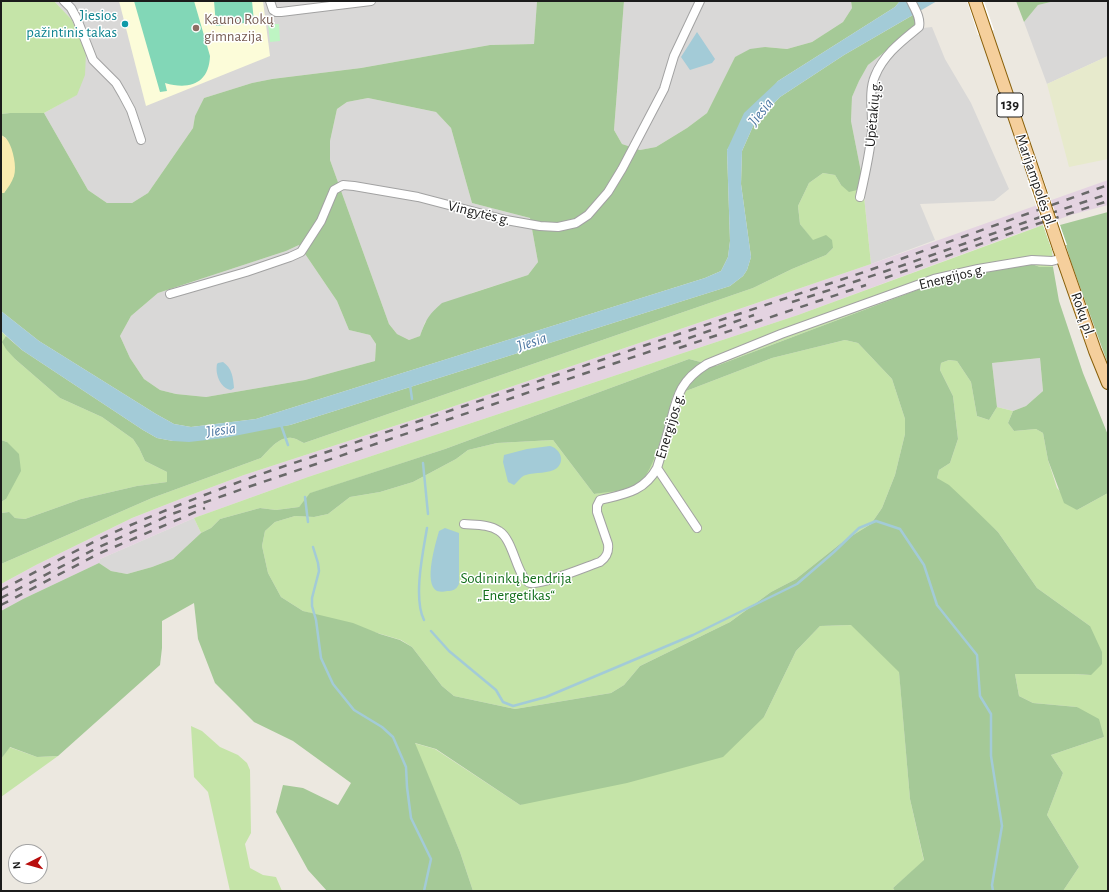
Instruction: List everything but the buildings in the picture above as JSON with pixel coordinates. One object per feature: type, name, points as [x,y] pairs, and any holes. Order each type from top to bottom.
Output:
[{"type":"main road","name":"Marijampolės pl.","points":[[975,1],[1061,253]]},
{"type":"main road","name":"Rokų pl.","points":[[1061,253],[1095,351],[1108,383]]},
{"type":"street","points":[[64,1],[71,8],[78,19],[93,60],[116,83],[123,95],[131,110],[141,140]]},
{"type":"street","points":[[270,1],[273,10],[276,12],[371,1]]},
{"type":"street","name":"Vingytės g.","points":[[170,294],[246,272],[301,252],[321,221],[334,190],[342,185],[418,197],[506,220],[540,226],[558,227],[576,223],[588,215],[608,192],[622,169],[664,89],[674,56],[700,1]]},
{"type":"street","name":"Upėtakių g.","points":[[860,197],[870,147],[872,129],[871,95],[874,77],[883,60],[892,50],[919,27],[920,22],[911,1]]},
{"type":"street","name":"Energijos g.","points":[[464,524],[490,527],[499,530],[508,542],[521,573],[530,583],[543,582],[600,562],[605,558],[609,549],[597,512],[597,506],[600,500],[637,490],[653,476],[657,468],[674,405],[680,390],[691,375],[707,364],[781,334],[934,279],[978,269],[1032,260],[1052,261],[1061,253]]},
{"type":"street","points":[[657,468],[697,528]]},
{"type":"shaded area","points":[[54,1],[537,1],[534,44],[490,45],[361,68],[272,79],[252,83],[204,98],[195,116],[193,128],[148,193],[132,203],[107,203],[88,190],[44,113],[76,95],[72,20]]},
{"type":"shaded area","name":"Kauno Rokų gimnazija","points":[[119,1],[263,1],[270,56],[146,106]]},
{"type":"shaded area","points":[[624,1],[851,1],[852,8],[843,22],[812,42],[787,49],[765,47],[735,57],[707,113],[687,128],[656,147],[640,150],[622,144],[614,130]]},
{"type":"shaded area","points":[[1055,1],[1108,1],[1108,56],[1047,84],[1024,22],[1038,5]]},
{"type":"shaded area","points":[[932,27],[945,59],[971,103],[1009,189],[994,201],[920,204],[935,240],[871,264],[862,177],[851,121],[852,97],[868,65],[914,29]]},
{"type":"shaded area","points":[[1108,56],[1108,159],[1069,167],[1047,84]]},
{"type":"shaded area","points":[[368,98],[436,112],[451,128],[472,203],[530,218],[538,262],[528,275],[472,293],[425,322],[420,336],[409,340],[397,334],[389,324],[330,160],[330,141],[337,109],[347,102]]},
{"type":"shaded area","points":[[1108,180],[1108,205],[1074,214],[1017,234],[798,315],[308,477],[194,518],[100,559],[99,563],[1,611],[1,584],[36,565],[132,518],[188,496],[244,475],[431,414],[871,264]]},
{"type":"shaded area","points":[[299,245],[337,301],[349,330],[370,335],[376,344],[375,361],[305,380],[206,397],[176,394],[160,390],[144,379],[130,358],[120,336],[131,316],[158,293],[286,251]]},
{"type":"shaded area","points":[[1040,358],[1043,391],[1026,406],[1013,411],[997,407],[992,363]]},
{"type":"shaded area","points":[[194,518],[201,533],[173,559],[127,574],[111,571],[99,563],[100,559]]},
{"type":"green space","points":[[1,1],[54,1],[72,20],[86,53],[85,75],[77,95],[44,113],[1,114]]},
{"type":"green space","points":[[134,1],[194,1],[210,56],[209,65],[202,79],[196,83],[182,86],[165,83],[167,91],[160,92]]},
{"type":"green space","points":[[214,1],[252,1],[254,22],[216,26]]},
{"type":"green space","points":[[537,1],[624,1],[614,130],[622,144],[640,150],[656,147],[687,128],[707,113],[735,57],[750,49],[765,47],[787,49],[812,42],[843,22],[852,8],[851,1],[900,1],[895,7],[778,81],[727,150],[730,241],[728,257],[721,271],[705,278],[256,419],[191,427],[174,424],[156,414],[39,341],[1,311],[1,193],[4,193],[14,175],[6,138],[1,135],[1,114],[44,113],[88,190],[107,203],[132,203],[148,193],[193,128],[195,116],[204,98],[252,83],[272,79],[361,68],[490,45],[534,44]],"holes":[[[368,98],[436,112],[451,128],[472,203],[530,218],[538,262],[528,275],[442,303],[428,318],[420,336],[409,340],[397,334],[389,324],[330,160],[330,141],[337,109],[347,102]],[[299,245],[337,301],[349,330],[370,335],[376,344],[375,361],[305,380],[206,397],[176,394],[160,390],[144,379],[130,358],[120,336],[131,316],[158,293],[286,251]]]},
{"type":"green space","points":[[1016,1],[1055,1],[1038,5],[1024,22]]},
{"type":"green space","points":[[913,15],[916,19],[914,29],[868,65],[852,97],[851,121],[862,177],[857,190],[849,192],[841,185],[835,175],[823,173],[809,183],[798,206],[800,224],[813,240],[826,235],[832,240],[833,248],[826,255],[792,269],[753,288],[304,443],[294,438],[283,439],[275,444],[261,458],[152,498],[1,564],[1,513],[9,512],[15,518],[25,519],[81,499],[137,486],[167,482],[167,472],[145,461],[133,439],[102,417],[60,398],[15,359],[2,342],[6,336],[22,350],[143,430],[157,438],[173,441],[290,425],[730,286],[743,276],[747,270],[751,257],[741,184],[742,151],[754,124],[780,97],[844,55]]},
{"type":"green space","points":[[268,24],[279,24],[280,41],[270,42]]},
{"type":"green space","points":[[823,173],[835,175],[841,185],[862,177],[871,264],[431,414],[244,475],[132,518],[36,565],[1,584],[1,564],[152,498],[261,458],[275,444],[283,439],[294,438],[304,443],[753,288],[792,269],[826,255],[833,248],[813,241],[800,224],[798,206],[809,183]]},
{"type":"green space","points":[[1108,212],[1108,364],[1071,262],[1060,225]]},
{"type":"green space","points":[[1043,225],[1052,250],[1053,267],[1040,267],[1029,263],[930,285],[716,366],[689,359],[445,449],[311,493],[299,507],[276,510],[260,508],[220,519],[211,528],[201,533],[194,518],[308,477],[798,315]]},
{"type":"green space","points":[[1029,263],[1040,267],[1053,267],[1059,301],[1083,373],[1108,435],[1108,493],[1077,510],[1064,503],[1048,460],[1043,433],[1036,429],[1014,431],[1008,423],[1013,411],[1026,406],[1043,391],[1040,358],[992,363],[997,407],[989,420],[977,416],[971,382],[957,361],[949,360],[941,363],[940,370],[953,396],[958,439],[950,463],[939,470],[937,478],[949,485],[998,532],[1037,588],[1090,626],[1102,652],[1102,664],[1091,675],[1015,674],[1019,696],[1033,703],[1077,707],[1099,719],[1104,737],[1051,755],[1063,773],[1047,815],[1079,867],[1063,891],[895,891],[893,888],[924,860],[910,799],[899,672],[851,625],[820,626],[796,651],[764,717],[723,757],[627,783],[520,805],[436,749],[415,743],[460,852],[473,891],[327,891],[308,870],[276,812],[283,785],[303,788],[338,805],[351,783],[293,741],[254,722],[215,683],[198,639],[194,603],[162,621],[162,648],[160,665],[58,756],[37,757],[10,747],[1,759],[1,611],[23,599],[99,563],[111,571],[127,574],[173,559],[201,533],[211,528],[220,519],[260,508],[276,510],[299,507],[310,493],[445,449],[689,359],[716,366],[930,285],[977,272]],"holes":[[[845,340],[858,343],[892,379],[905,419],[905,434],[895,475],[882,508],[871,524],[845,540],[796,579],[771,592],[730,622],[640,666],[624,685],[611,693],[515,709],[454,696],[442,686],[412,647],[400,640],[353,623],[303,611],[281,597],[268,573],[262,546],[265,531],[275,522],[295,516],[314,517],[328,514],[350,497],[380,492],[413,482],[456,459],[468,450],[497,443],[553,440],[594,494],[628,488],[638,484],[650,468],[660,443],[673,396],[772,358]]]},
{"type":"green space","points":[[1,331],[6,336],[3,342],[15,359],[60,398],[102,417],[133,439],[145,461],[167,472],[167,482],[137,486],[81,499],[25,519],[15,518],[8,512],[1,513],[1,502],[6,499],[7,442],[1,440]]},
{"type":"green space","name":"Sodininkų bendrija „Energetikas“","points":[[845,340],[858,343],[892,379],[905,419],[905,434],[895,475],[882,508],[871,524],[845,540],[796,579],[771,592],[730,622],[640,666],[624,685],[611,693],[515,709],[454,696],[442,686],[412,647],[401,640],[303,611],[281,597],[268,573],[262,546],[265,531],[275,522],[295,516],[314,517],[328,514],[350,497],[380,492],[413,482],[456,459],[468,450],[497,443],[553,440],[594,494],[627,488],[638,484],[659,446],[673,396],[772,358]]},
{"type":"green space","points":[[949,360],[957,361],[971,382],[977,416],[989,420],[997,407],[1013,411],[1008,423],[1014,431],[1036,429],[1043,433],[1048,460],[1057,488],[1077,510],[1108,493],[1108,891],[1063,891],[1079,867],[1047,815],[1063,773],[1051,755],[1104,737],[1077,707],[1033,703],[1019,696],[1015,674],[1091,675],[1090,626],[1037,588],[998,532],[937,478],[939,470],[950,463],[958,439],[953,396],[940,370],[941,363]]},
{"type":"green space","points":[[1,440],[7,442],[19,454],[21,471],[6,499],[1,502]]},
{"type":"green space","points":[[852,625],[899,671],[910,799],[924,861],[893,888],[895,891],[473,891],[460,852],[414,743],[435,749],[520,805],[764,717],[796,651],[820,626]]},
{"type":"green space","points":[[191,726],[202,731],[220,747],[238,755],[247,763],[250,770],[251,833],[245,844],[250,868],[263,875],[276,877],[282,891],[230,891],[208,792],[194,777]]},
{"type":"green space","points":[[9,747],[37,757],[58,756],[1,797],[1,759]]},
{"type":"sand","points":[[1,135],[10,144],[15,168],[10,185],[4,193],[1,193]]},
{"type":"water","name":"Jiesia","points":[[900,1],[937,1],[844,55],[780,97],[754,124],[742,151],[741,184],[751,257],[747,270],[743,276],[730,286],[290,425],[224,438],[189,442],[157,438],[143,430],[22,350],[1,331],[1,311],[39,341],[156,414],[174,424],[191,427],[256,419],[705,278],[721,271],[728,257],[730,241],[727,150],[744,113],[778,81],[895,7]]},
{"type":"water","points":[[697,32],[715,59],[712,63],[690,70],[681,57]]},
{"type":"water","points":[[223,362],[232,373],[234,388],[231,390],[227,389],[221,384],[219,380],[217,364]]},
{"type":"water","points":[[550,446],[559,452],[561,458],[560,465],[557,468],[550,471],[524,476],[514,485],[508,482],[503,462],[504,455],[527,449]]},
{"type":"water","points":[[445,528],[459,533],[459,584],[454,590],[441,592],[437,591],[433,587],[431,572],[433,553],[439,531]]},
{"type":"pier","points":[[967,1],[984,1],[994,30],[978,35]]},
{"type":"pier","points":[[1042,175],[1067,245],[1052,250],[1027,180]]},
{"type":"waterway","points":[[410,385],[412,399]]},
{"type":"waterway","points":[[281,425],[288,445]]},
{"type":"waterway","points":[[423,463],[428,514]]},
{"type":"waterway","points":[[305,497],[308,522]]},
{"type":"waterway","points":[[431,631],[449,651],[496,690],[503,702],[513,706],[546,697],[693,635],[797,584],[859,528],[876,521],[900,529],[924,565],[937,605],[977,655],[980,696],[991,714],[991,756],[1002,826],[992,885],[993,891]]},
{"type":"waterway","points":[[424,620],[419,600],[419,588],[421,562],[427,528]]},
{"type":"waterway","points":[[313,547],[319,571],[312,598],[312,606],[316,620],[321,658],[333,684],[354,710],[382,727],[393,737],[406,767],[411,818],[431,859],[424,891]]},
{"type":"railway","points":[[1,590],[104,537],[180,504],[258,475],[867,271],[1108,185]]},
{"type":"railway","points":[[792,302],[1108,194]]},
{"type":"railway","points":[[885,278],[1037,224],[1108,201]]},
{"type":"railway","points":[[679,348],[866,285]]},
{"type":"railway","points":[[1,598],[97,548],[172,514],[754,315]]},
{"type":"railway","points":[[1,605],[98,554],[205,508]]},
{"type":"place","name":"Jiesios pažintinis takas","points":[[125,24]]},
{"type":"place","name":"Kauno Rokų gimnazija","points":[[196,28]]}]
